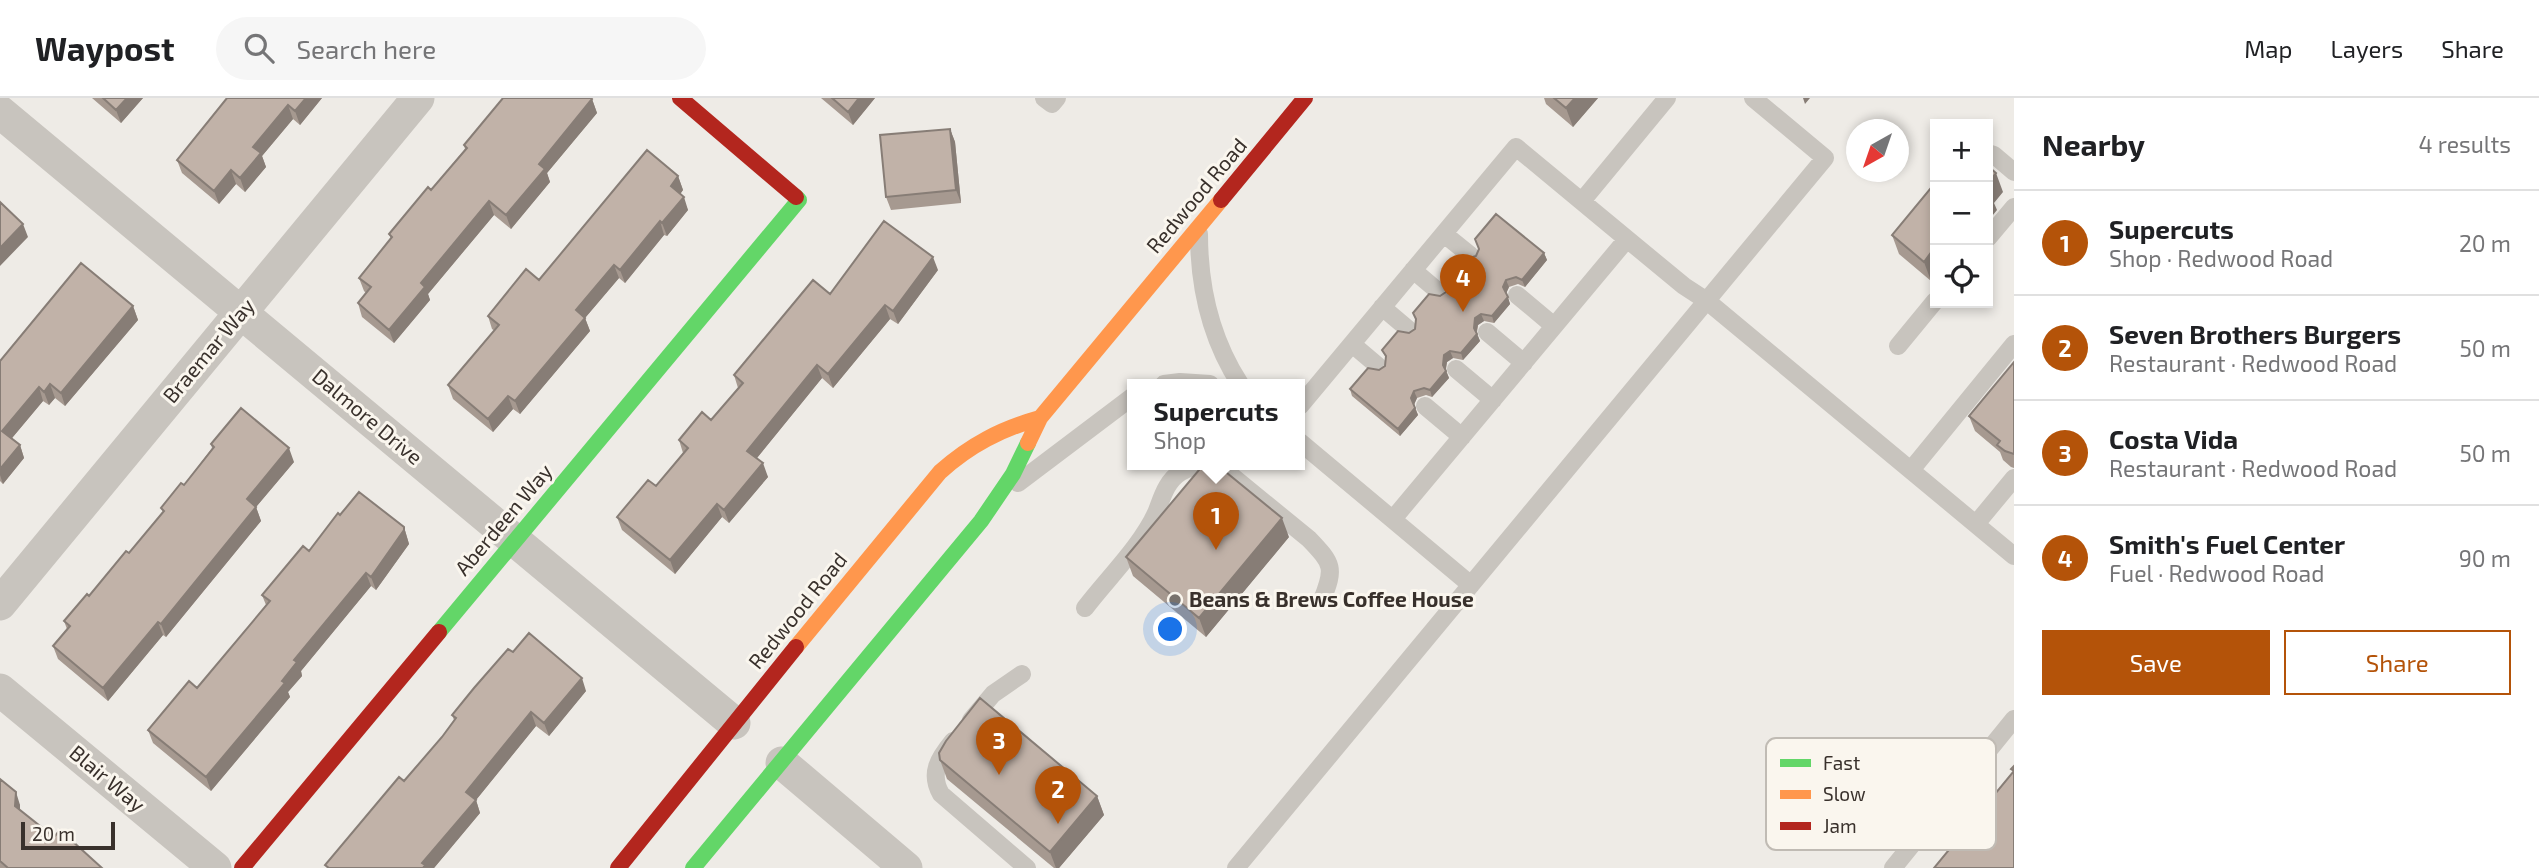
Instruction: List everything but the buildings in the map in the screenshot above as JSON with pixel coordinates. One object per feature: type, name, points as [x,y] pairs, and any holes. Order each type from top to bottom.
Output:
[{"type":"main road","name":"Aberdeen Way","points":[[242,868],[799,200],[680,98]]},
{"type":"main road","name":"Redwood Road","points":[[693,868],[998,498],[1023,455],[1040,418],[1305,98]]},
{"type":"main road","name":"Redwood Road","points":[[618,868],[927,485],[948,463],[972,444],[994,433],[1040,418]]},
{"type":"street","name":"Braemar Way","points":[[0,604],[418,98]]},
{"type":"street","name":"Dalmore Drive","points":[[0,112],[734,723]]},
{"type":"street","name":"Blair Way","points":[[0,690],[215,868]]},
{"type":"street","points":[[782,763],[906,868]]},
{"type":"lane","points":[[1044,98],[1052,104],[1057,98]]},
{"type":"lane","points":[[1582,201],[1667,98]]},
{"type":"lane","points":[[1236,868],[1825,159],[1753,98]]},
{"type":"lane","points":[[1305,400],[1516,147],[1684,286],[1707,301],[2014,556]]},
{"type":"lane","points":[[1993,155],[2014,172]]},
{"type":"lane","points":[[1993,232],[2014,207]]},
{"type":"lane","points":[[1199,226],[1199,258],[1210,318],[1220,348],[1237,379]]},
{"type":"lane","points":[[1444,234],[1470,256]]},
{"type":"lane","points":[[1393,519],[1627,239]]},
{"type":"lane","points":[[1413,270],[1439,292]]},
{"type":"lane","points":[[1517,295],[1554,326]]},
{"type":"lane","points":[[1382,307],[1408,329]]},
{"type":"lane","points":[[1898,346],[1930,307]]},
{"type":"lane","points":[[1487,332],[1524,363]]},
{"type":"lane","points":[[1352,344],[1378,366]]},
{"type":"lane","points":[[1911,470],[2014,344]]},
{"type":"lane","points":[[1456,369],[1493,400]]},
{"type":"lane","points":[[998,498],[1127,401]]},
{"type":"lane","points":[[1425,406],[1462,437]]},
{"type":"lane","points":[[1305,446],[1471,584]]},
{"type":"lane","points":[[1085,608],[1148,527],[1171,480],[1184,470]]},
{"type":"lane","points":[[1222,470],[1321,551],[1332,576],[1322,600]]},
{"type":"lane","points":[[1976,524],[2014,478]]},
{"type":"lane","points":[[1023,674],[993,694],[951,743],[938,761],[935,778],[946,800],[1027,868]]},
{"type":"lane","points":[[1996,741],[2014,719]]},
{"type":"lane","points":[[1893,868],[1908,850]]},
{"type":"traffic: fast","points":[[439,632],[799,200],[796,197]]},
{"type":"traffic: fast","points":[[693,868],[981,521],[1013,474],[1028,443]]},
{"type":"traffic: slow","points":[[1028,443],[1040,418],[1221,200]]},
{"type":"traffic: slow","points":[[796,647],[940,472],[987,439],[1040,418]]},
{"type":"traffic: jam","points":[[680,98],[796,197]]},
{"type":"traffic: jam","points":[[1221,200],[1305,98]]},
{"type":"traffic: jam","points":[[242,868],[439,632]]},
{"type":"traffic: jam","points":[[618,868],[796,647]]},
{"type":"place","name":"Smith's Fuel Center","points":[[1463,312]]},
{"type":"place","name":"Supercuts","points":[[1216,550]]},
{"type":"place","name":"Beans & Brews Coffee House","points":[[1175,600]]},
{"type":"place","name":"Costa Vida","points":[[999,775]]},
{"type":"place","name":"Seven Brothers Burgers","points":[[1058,824]]}]
